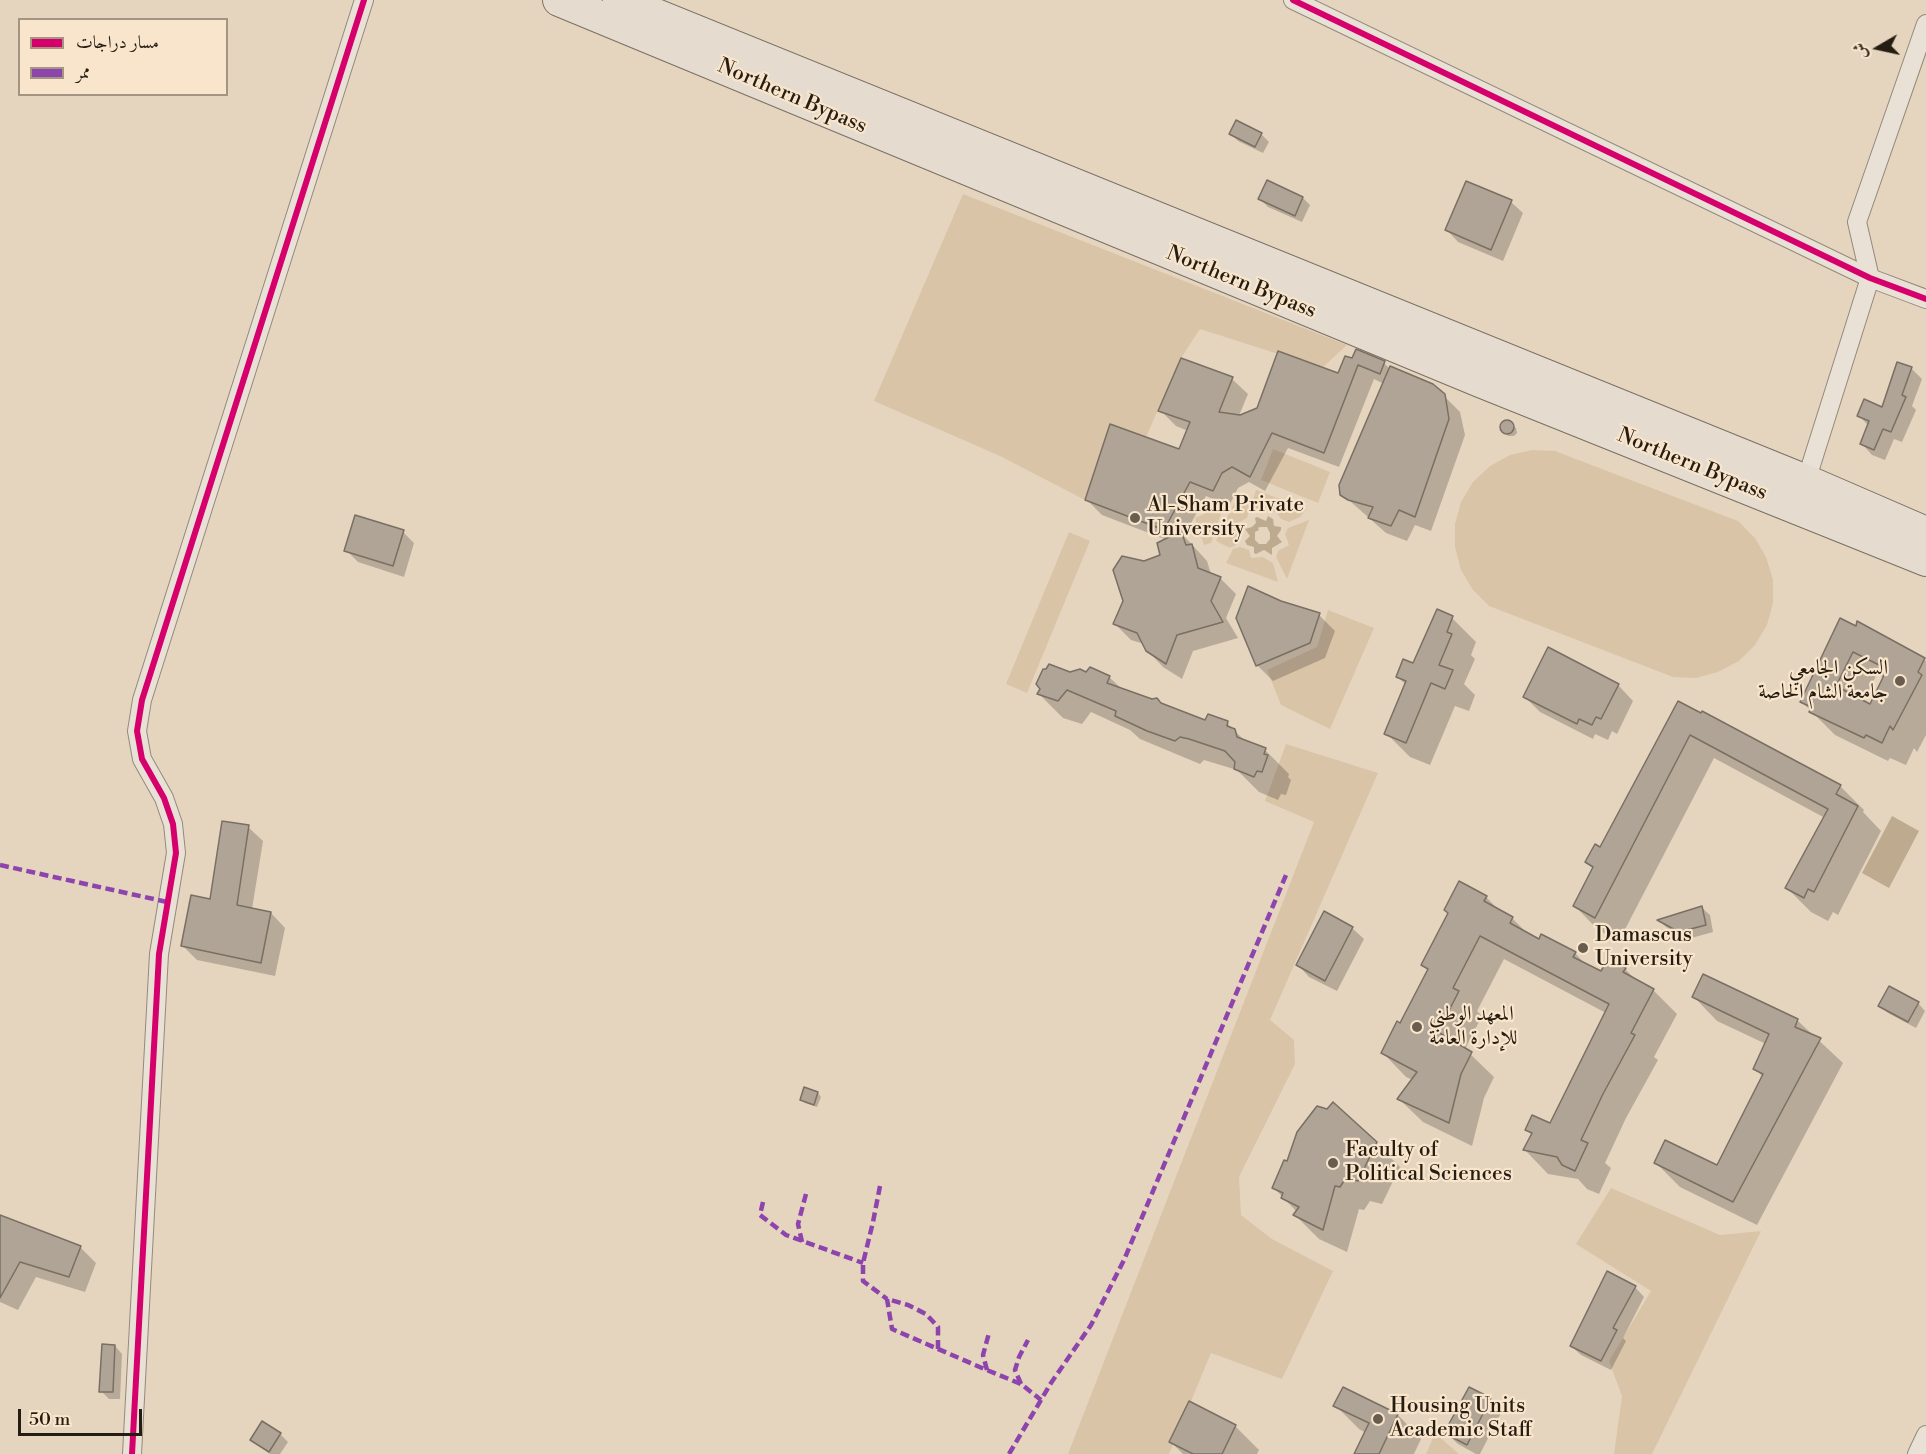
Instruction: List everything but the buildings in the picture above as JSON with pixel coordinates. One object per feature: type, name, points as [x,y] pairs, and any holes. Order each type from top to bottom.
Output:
[{"type":"highway","name":"Northern Bypass","points":[[559,0],[1487,368],[1806,481],[1926,533]]},
{"type":"highway","name":"Northern Bypass","points":[[619,0],[1487,368],[1926,560]]},
{"type":"street","points":[[132,1454],[159,954],[176,853],[172,824],[164,798],[142,759],[137,731],[141,700],[364,0]]},
{"type":"street","points":[[1293,0],[1870,278],[1925,298]]},
{"type":"street","points":[[1806,481],[1870,278],[1857,222],[1926,24]]},
{"type":"street","points":[[1917,1454],[1926,1435]]},
{"type":"shaded area","points":[[963,194],[1347,345],[1322,368],[1200,329],[1181,358],[1146,437],[1110,424],[1085,500],[1000,456],[874,401]]},
{"type":"shaded area","points":[[1273,449],[1330,472],[1318,503],[1261,480]]},
{"type":"shaded area","points":[[1532,450],[1555,451],[1738,521],[1755,538],[1766,557],[1773,580],[1773,603],[1767,625],[1755,645],[1739,661],[1718,672],[1696,678],[1673,677],[1489,606],[1473,590],[1461,570],[1455,547],[1455,524],[1461,502],[1473,482],[1490,466],[1510,455]]},
{"type":"shaded area","points":[[1256,490],[1306,509],[1300,517],[1289,522],[1281,519],[1276,512],[1256,511],[1252,503]]},
{"type":"shaded area","points":[[1236,499],[1251,506],[1247,518],[1238,523],[1242,534],[1238,544],[1230,548],[1216,541]]},
{"type":"shaded area","points":[[1224,505],[1211,543],[1204,545],[1195,518]]},
{"type":"shaded area","points":[[1268,516],[1273,519],[1274,526],[1281,527],[1277,536],[1282,542],[1272,548],[1272,555],[1264,550],[1254,553],[1254,547],[1247,545],[1245,541],[1250,536],[1245,529],[1256,523],[1255,518],[1266,521]],"holes":[[[1260,527],[1267,527],[1270,539],[1266,544],[1259,544],[1255,540],[1255,532]]]},
{"type":"shaded area","points":[[1309,520],[1287,579],[1276,557],[1278,551],[1289,545],[1285,534],[1288,528]]},
{"type":"shaded area","points":[[1069,532],[1090,541],[1027,693],[1006,684]]},
{"type":"shaded area","points":[[1240,547],[1249,550],[1251,558],[1263,557],[1273,563],[1278,582],[1226,563],[1233,549]]},
{"type":"shaded area","points":[[1328,610],[1374,628],[1330,729],[1281,705],[1267,670],[1317,647]]},
{"type":"shaded area","points":[[1286,744],[1378,773],[1270,1020],[1294,1040],[1295,1064],[1239,1177],[1241,1215],[1272,1239],[1333,1271],[1282,1379],[1211,1353],[1169,1454],[1068,1454],[1314,822],[1265,801]]},
{"type":"shaded area","points":[[1892,816],[1919,831],[1889,888],[1862,873]]},
{"type":"shaded area","points":[[1611,1188],[1720,1235],[1761,1231],[1652,1454],[1614,1454],[1622,1396],[1609,1361],[1651,1291],[1576,1244]]},
{"type":"shaded area","points":[[1435,1433],[1459,1454],[1426,1454]]},
{"type":"marked path","points":[[0,865],[167,902]]},
{"type":"marked path","points":[[1009,1454],[1051,1383],[1091,1325],[1124,1260],[1286,875]]},
{"type":"marked path","points":[[880,1186],[863,1263],[863,1281],[887,1299]]},
{"type":"marked path","points":[[802,1242],[798,1224],[806,1194]]},
{"type":"marked path","points":[[763,1202],[760,1215],[786,1235],[863,1263]]},
{"type":"marked path","points":[[938,1349],[938,1327],[926,1314],[908,1305],[887,1299],[892,1329],[982,1368],[1021,1384],[1041,1400]]},
{"type":"marked path","points":[[987,1370],[983,1355],[989,1333]]},
{"type":"marked path","points":[[1021,1384],[1015,1370],[1028,1340]]},
{"type":"cycle path","points":[[132,1454],[159,954],[176,853],[173,824],[164,798],[142,759],[137,731],[142,700],[364,0]]},
{"type":"cycle path","points":[[1293,0],[1870,278],[1926,299]]},
{"type":"place","name":"Al-Sham Private University","points":[[1135,518]]},
{"type":"place","name":"السكن الجامعي جامعة الشام الخاصة","points":[[1900,681]]},
{"type":"place","name":"Damascus University","points":[[1583,948]]},
{"type":"place","name":"المعهد الوطني للإدارة العامة","points":[[1417,1027]]},
{"type":"place","name":"Faculty of Political Sciences","points":[[1333,1163]]},
{"type":"place","name":"Housing Units Academic Staff","points":[[1378,1419]]}]
